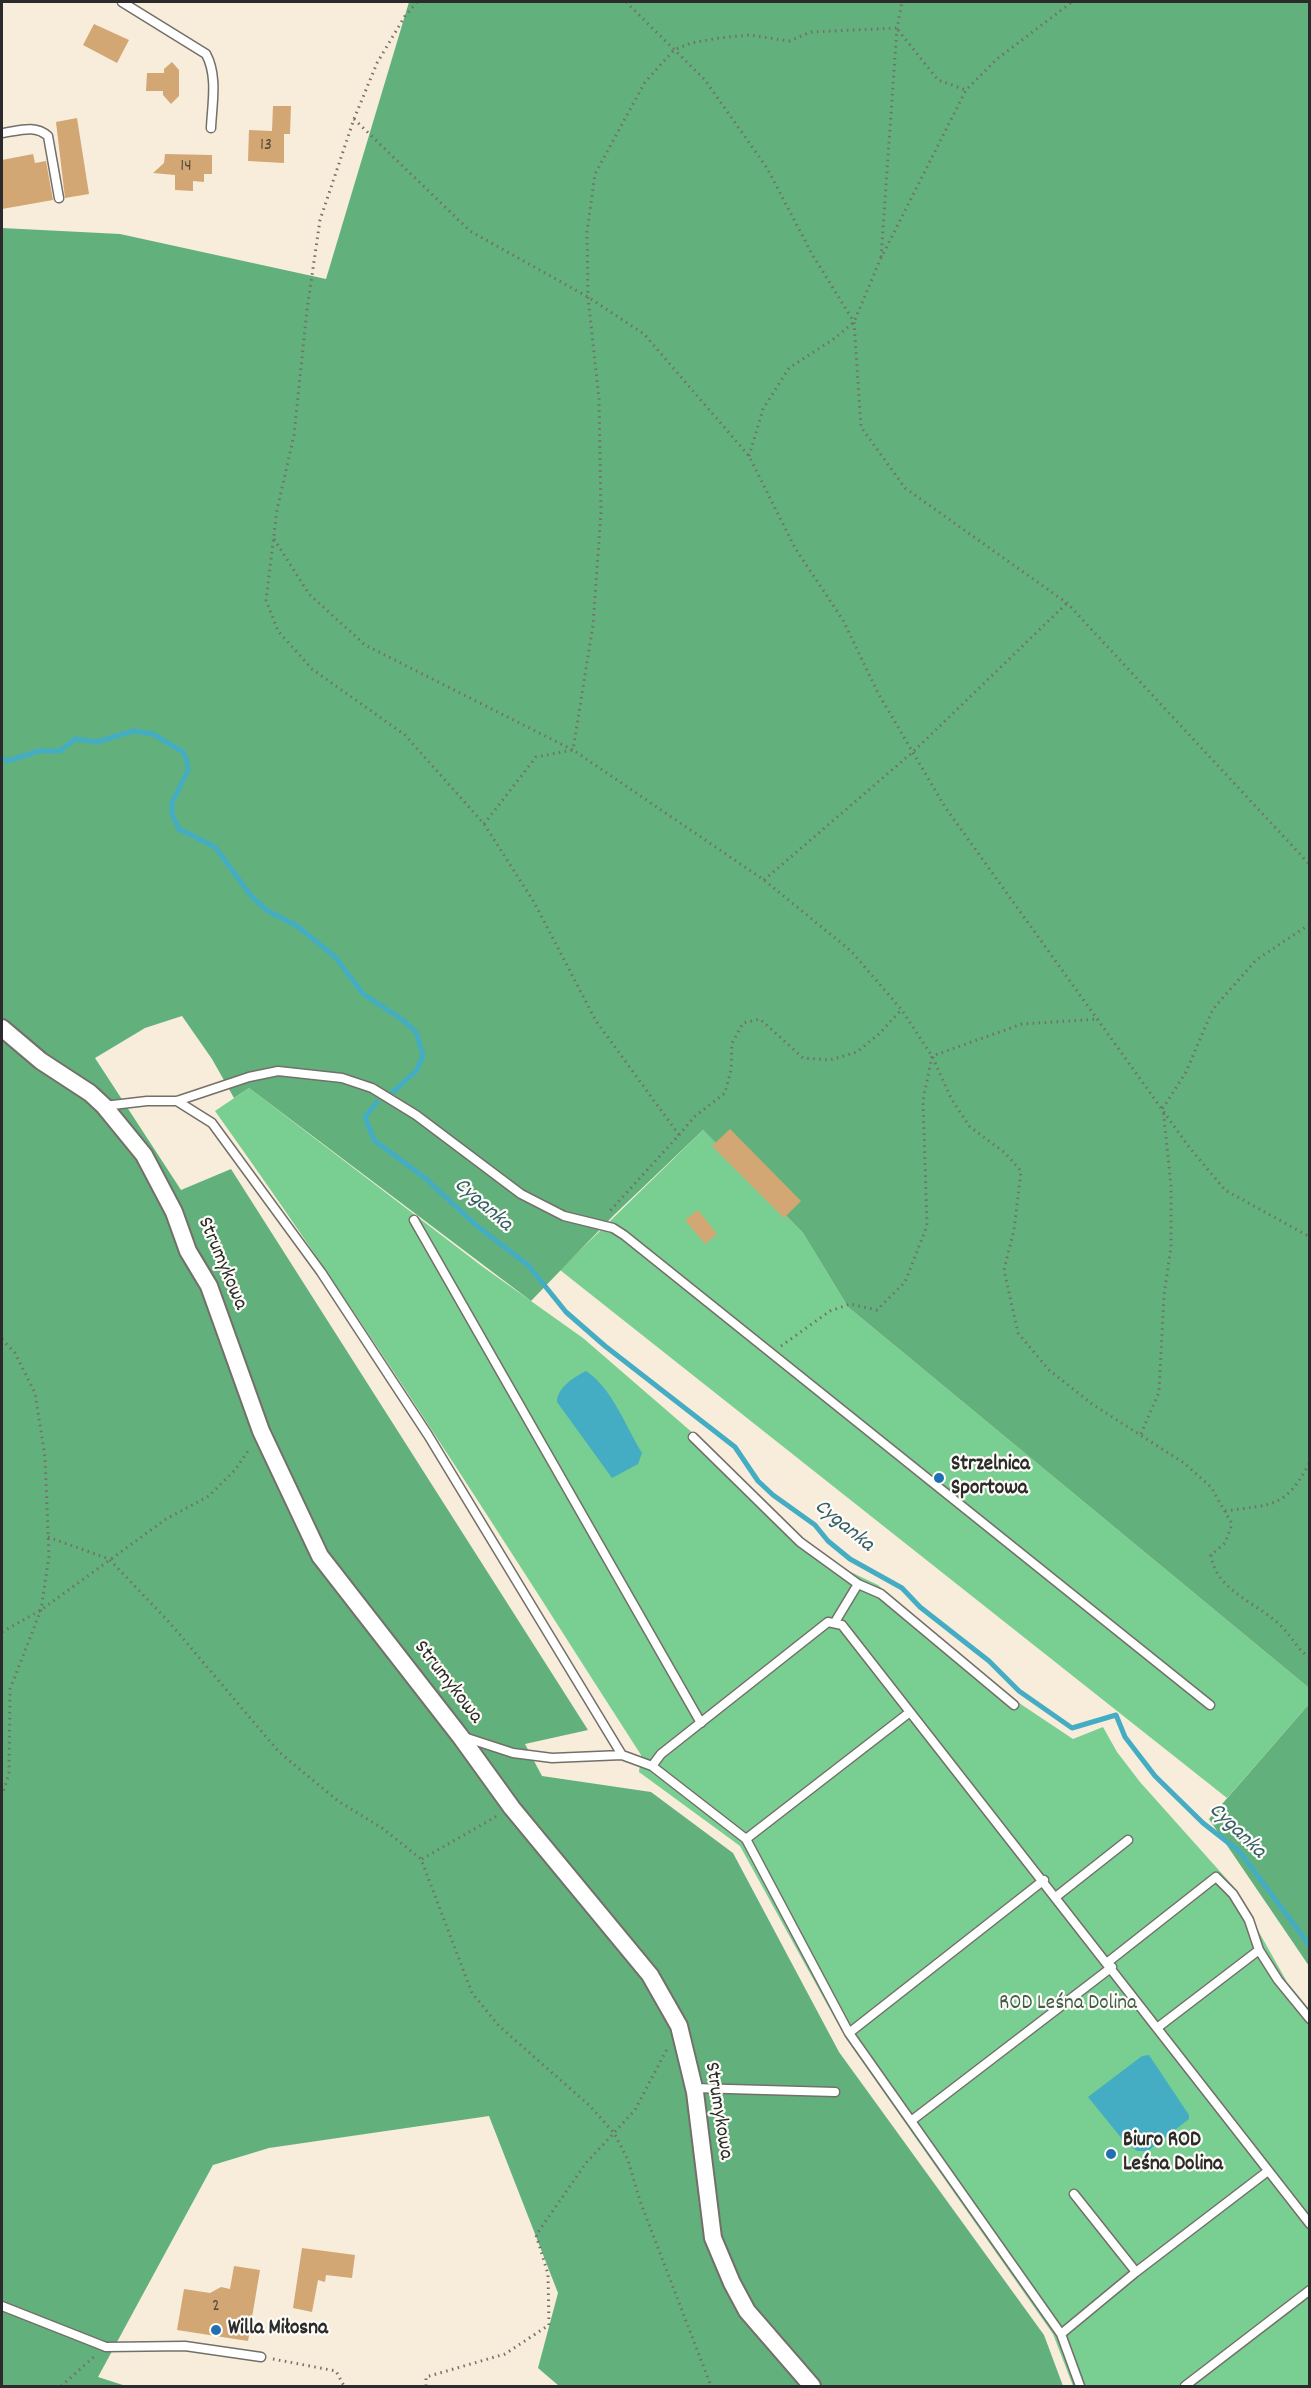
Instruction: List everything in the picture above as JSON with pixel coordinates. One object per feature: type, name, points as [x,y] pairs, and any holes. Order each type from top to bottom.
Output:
[{"type":"street","name":"Strumykowa","points":[[2,1028],[104,1106],[144,1155],[174,1212],[188,1251],[209,1286],[261,1431],[320,1556],[460,1736],[512,1808],[650,1975],[679,2026],[694,2088],[713,2238],[747,2311],[812,2386]]},
{"type":"lane","points":[[122,2],[206,54],[212,64],[214,81],[211,128]]},
{"type":"lane","points":[[2,134],[34,128],[48,136],[59,198]]},
{"type":"lane","points":[[104,1106],[177,1101],[249,1077],[278,1071],[342,1078],[372,1088],[416,1115],[521,1194],[564,1216],[598,1224],[624,1235],[1210,1705]]},
{"type":"lane","points":[[177,1101],[212,1123],[321,1272],[428,1435],[622,1755]]},
{"type":"lane","points":[[414,1220],[701,1723]]},
{"type":"lane","points":[[693,1437],[800,1542],[858,1584],[881,1594],[1014,1705]]},
{"type":"lane","points":[[835,1622],[858,1584]]},
{"type":"lane","points":[[652,1766],[661,1755],[828,1622],[842,1625],[1057,1896],[1310,2224]]},
{"type":"lane","points":[[746,1839],[910,1712]]},
{"type":"lane","points":[[460,1736],[513,1753],[552,1758],[622,1755],[652,1766],[746,1839],[849,2033],[1061,2334],[1080,2386]]},
{"type":"lane","points":[[1057,1896],[1128,1840]]},
{"type":"lane","points":[[911,2121],[1216,1877],[1233,1894],[1249,1920],[1259,1950],[1278,1980],[1310,2019]]},
{"type":"lane","points":[[849,2033],[1044,1880]]},
{"type":"lane","points":[[1157,2028],[1259,1950]]},
{"type":"lane","points":[[694,2088],[835,2092]]},
{"type":"lane","points":[[1061,2334],[1136,2272],[1268,2171]]},
{"type":"lane","points":[[1074,2194],[1136,2272]]},
{"type":"lane","points":[[1185,2386],[1310,2290]]},
{"type":"lane","points":[[2,2306],[106,2347],[185,2346],[261,2357]]},
{"type":"path","points":[[417,2],[377,63],[354,119],[320,220],[307,310],[294,435],[277,510],[266,600],[278,632],[312,669],[405,735],[484,824],[534,902],[596,1021],[679,1135]]},
{"type":"path","points":[[626,2],[705,80],[767,168],[812,254],[854,322]]},
{"type":"path","points":[[880,260],[897,28],[902,2]]},
{"type":"path","points":[[1072,2],[997,59],[966,90],[880,260],[854,322],[861,428],[905,488],[1067,603],[1310,866]]},
{"type":"path","points":[[573,750],[593,625],[601,512],[599,399],[588,297],[587,232],[595,174],[645,82],[674,50],[719,38],[749,35],[789,41],[811,33],[897,28]]},
{"type":"path","points":[[897,28],[938,80],[966,90]]},
{"type":"path","points":[[354,119],[470,231],[588,297],[644,334],[749,456],[795,548],[843,620],[878,693],[945,807],[1189,1147],[1225,1190],[1310,1237]]},
{"type":"path","points":[[749,456],[763,409],[789,368],[835,338],[854,322]]},
{"type":"path","points":[[274,538],[309,594],[365,645],[573,750],[764,879],[851,951],[901,1009],[932,1056],[951,1098],[969,1126],[1005,1153],[1021,1171],[1014,1230],[1004,1270],[1018,1332],[1049,1371],[1092,1404],[1184,1463],[1211,1487],[1232,1524],[1225,1543],[1211,1555],[1217,1573],[1235,1593],[1283,1628],[1290,1640],[1310,1658]]},
{"type":"path","points":[[764,879],[914,751],[1067,603]]},
{"type":"path","points":[[484,824],[536,757],[573,750]]},
{"type":"path","points":[[1141,1434],[1159,1392],[1164,1295],[1171,1246],[1171,1186],[1163,1108],[1186,1072],[1213,1009],[1256,960],[1310,924]]},
{"type":"path","points":[[598,1224],[694,1117],[725,1093],[731,1070],[732,1043],[743,1023],[760,1019],[803,1058],[830,1060],[857,1052],[880,1033],[901,1009]]},
{"type":"path","points":[[932,1056],[1022,1024],[1099,1019]]},
{"type":"path","points":[[771,1354],[830,1311],[850,1304],[877,1310],[905,1282],[927,1226],[923,1100],[932,1056]]},
{"type":"path","points":[[2,1339],[15,1353],[34,1393],[45,1457],[49,1556],[42,1610],[10,1689],[9,1765],[2,1795]]},
{"type":"path","points":[[2,1632],[42,1610],[166,1519],[209,1496],[235,1470],[261,1431]]},
{"type":"path","points":[[1224,1510],[1276,1503],[1298,1484],[1310,1462]]},
{"type":"path","points":[[48,1537],[109,1559],[169,1622],[279,1752],[338,1801],[382,1828],[421,1859],[472,1993],[499,2026],[590,2106],[614,2133],[628,2160],[640,2201],[711,2386]]},
{"type":"path","points":[[421,1859],[512,1808]]},
{"type":"path","points":[[426,2386],[426,2377],[505,2354],[549,2325],[548,2274],[536,2235],[586,2163],[635,2110],[679,2026]]},
{"type":"path","points":[[61,2386],[106,2347]]},
{"type":"path","points":[[261,2357],[336,2371],[344,2386]]},
{"type":"green space","points":[[409,2],[1309,2],[1309,1688],[848,1307],[803,1233],[703,1130],[614,1215],[531,1301],[249,1088],[234,1098],[212,1059],[182,1016],[145,1028],[95,1058],[181,1190],[231,1169],[588,1730],[525,1744],[542,1776],[651,1792],[733,1853],[839,2052],[1044,2335],[1063,2386],[559,2386],[538,2368],[558,2293],[489,2116],[269,2148],[213,2165],[98,2377],[126,2386],[2,2386],[2,228],[120,234],[326,279]]},
{"type":"green space","name":"ROD Leśna Dolina","points":[[249,1088],[483,1267],[583,1338],[716,1453],[804,1541],[838,1566],[878,1585],[1022,1705],[1073,1739],[1103,1727],[1117,1752],[1140,1782],[1233,1886],[1287,1982],[1309,2009],[1309,2386],[1073,2386],[1053,2334],[845,2037],[740,1846],[639,1772],[641,1755],[537,1592],[379,1350],[215,1111]]},
{"type":"green space","name":"Strzelnica Sportowa","points":[[703,1130],[803,1233],[848,1307],[1309,1688],[1309,1704],[1227,1798],[560,1270]]},
{"type":"green space","points":[[1309,1704],[1309,1966],[1209,1819]]},
{"type":"water","points":[[586,1371],[595,1378],[611,1398],[642,1453],[638,1464],[612,1478],[557,1402],[563,1388]]},
{"type":"water","points":[[1149,2055],[1189,2115],[1189,2119],[1148,2151],[1137,2151],[1123,2140],[1088,2097],[1142,2056]]},
{"type":"building","points":[[94,24],[129,40],[117,63],[83,45]]},
{"type":"building","points":[[172,62],[179,70],[179,96],[171,104],[163,95],[163,91],[146,91],[147,73],[164,73],[164,69]]},
{"type":"building","points":[[273,106],[291,106],[290,134],[284,134],[284,163],[248,161],[249,130],[272,131]]},
{"type":"building","points":[[77,118],[89,194],[65,198],[56,122]]},
{"type":"building","points":[[33,154],[35,163],[46,161],[53,200],[2,209],[2,160]]},
{"type":"building","points":[[165,154],[212,155],[212,174],[204,174],[204,182],[193,181],[193,191],[175,190],[175,175],[153,173],[164,163]]},
{"type":"building","points":[[730,1129],[801,1201],[784,1218],[712,1146]]},
{"type":"building","points":[[698,1210],[717,1234],[705,1244],[685,1220]]},
{"type":"building","points":[[302,2248],[355,2255],[352,2278],[326,2275],[325,2282],[318,2280],[312,2312],[293,2308]]},
{"type":"building","points":[[234,2266],[260,2270],[248,2341],[177,2330],[184,2289],[210,2293],[221,2287],[230,2289]]},
{"type":"waterway","points":[[2,758],[8,761],[39,751],[60,751],[75,739],[97,742],[133,731],[153,734],[183,752],[188,770],[172,803],[172,814],[179,829],[215,847],[252,897],[268,911],[297,926],[322,946],[336,958],[363,994],[403,1020],[416,1032],[423,1055],[417,1070],[393,1092]]},
{"type":"waterway","name":"Cyganka","points":[[377,1102],[365,1117],[374,1140],[425,1178],[477,1226],[528,1265],[566,1312],[605,1346],[735,1447],[758,1481],[773,1495],[815,1525],[828,1541],[850,1559],[902,1588],[920,1607],[989,1661],[1019,1691],[1072,1728],[1116,1715],[1125,1737],[1155,1776],[1203,1823],[1240,1852],[1310,1946]]},
{"type":"place","name":"Strzelnica Sportowa","points":[[939,1478]]},
{"type":"place","name":"Biuro ROD Leśna Dolina","points":[[1111,2154]]},
{"type":"place","name":"Willa Miłosna","points":[[216,2330]]}]
